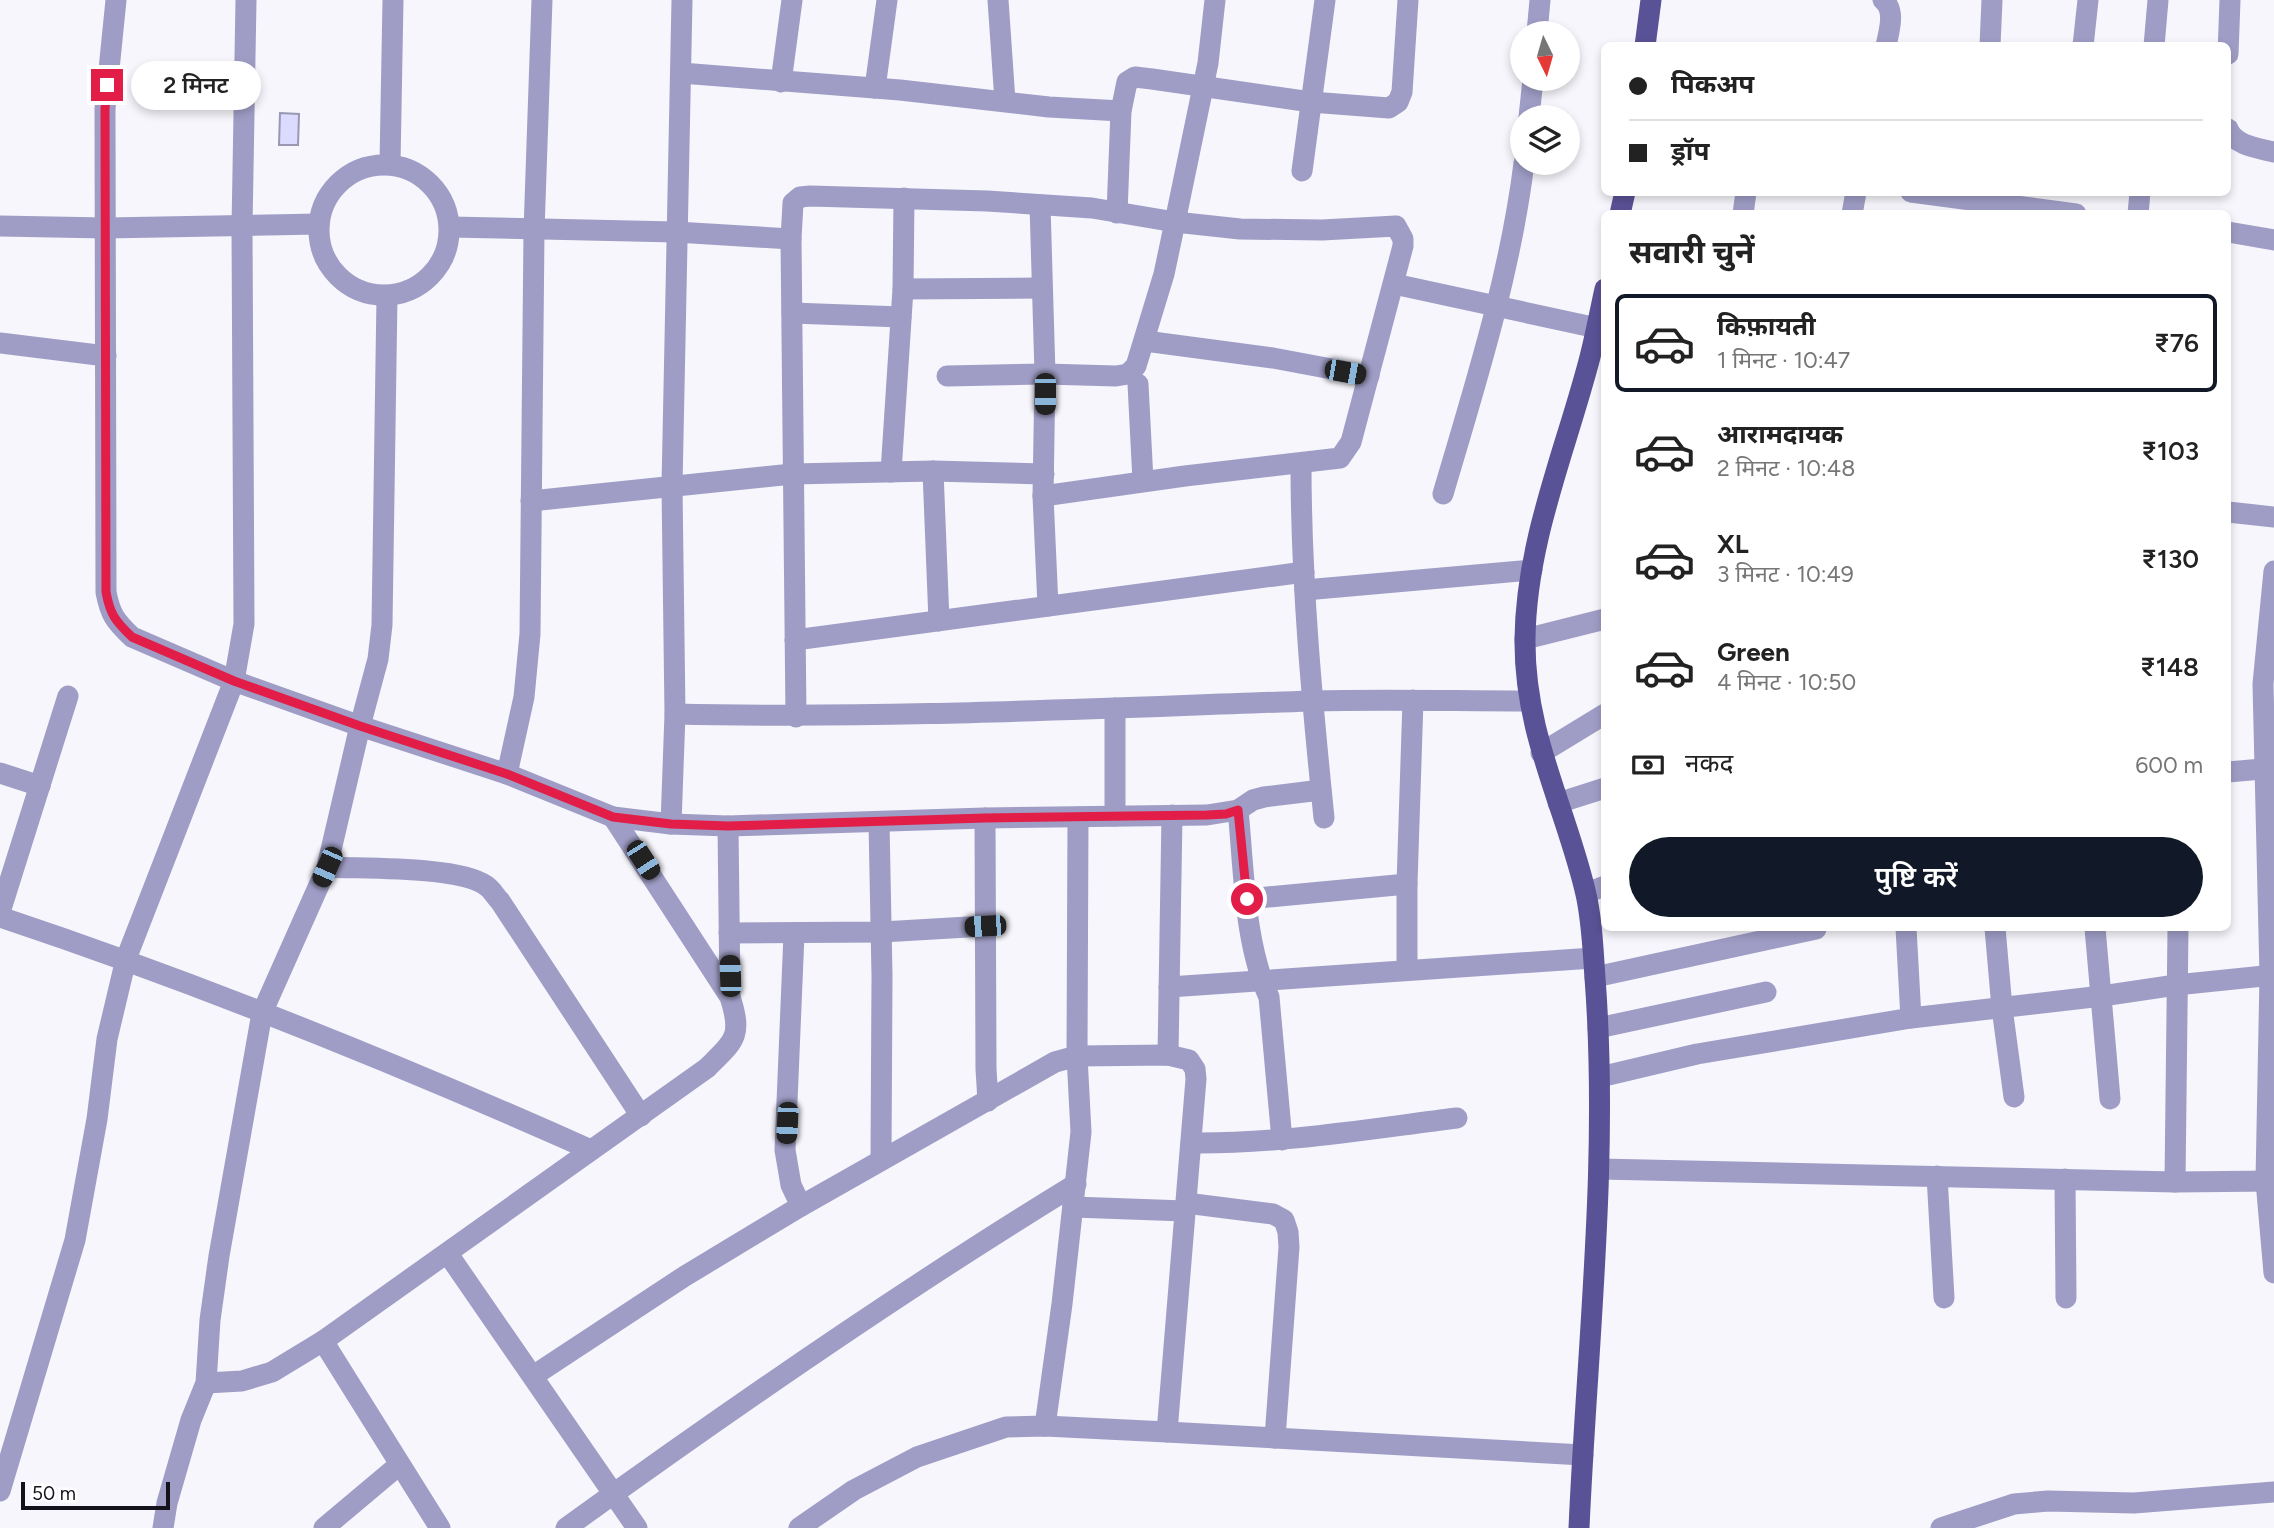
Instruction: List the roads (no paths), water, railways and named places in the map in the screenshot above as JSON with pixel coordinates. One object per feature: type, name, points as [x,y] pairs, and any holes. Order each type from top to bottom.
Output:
[{"type":"main road","points":[[1646,42],[1651,0]]},
{"type":"main road","points":[[1580,1528],[1600,1169],[1600,1077],[1594,967],[1595,890],[1558,803],[1541,753],[1529,701],[1525,639],[1534,548],[1598,355],[1597,327],[1601,308]]},
{"type":"street","points":[[116,0],[105,109],[106,592],[109,611],[132,637],[234,681],[507,774],[613,817],[671,824],[728,826],[1226,814],[1264,797],[1321,789]]},
{"type":"street","points":[[0,1491],[75,1240],[96,1131],[107,1039],[125,959],[234,681],[244,624],[246,564],[243,227],[246,0]]},
{"type":"street","points":[[390,164],[393,0]]},
{"type":"street","points":[[507,774],[524,696],[530,634],[534,231],[542,0]]},
{"type":"street","points":[[671,824],[675,714],[672,486],[682,0]]},
{"type":"street","points":[[781,82],[792,0]]},
{"type":"street","points":[[875,88],[887,0]]},
{"type":"street","points":[[998,0],[1005,101]]},
{"type":"street","points":[[947,376],[1128,374],[1136,366],[1145,341],[1175,222],[1208,63],[1215,0]]},
{"type":"street","points":[[1302,171],[1325,0]]},
{"type":"street","points":[[1117,213],[1121,110],[1127,82],[1135,77],[1311,102],[1389,108],[1398,102],[1402,92],[1408,0]]},
{"type":"street","points":[[1538,21],[1540,0]]},
{"type":"street","points":[[1883,0],[1888,4],[1890,12],[1886,42]]},
{"type":"street","points":[[1990,42],[1992,0]]},
{"type":"street","points":[[2083,42],[2088,0]]},
{"type":"street","points":[[2154,42],[2158,0]]},
{"type":"street","points":[[2229,42],[2231,0]]},
{"type":"street","points":[[681,73],[875,88],[1048,107],[1121,110]]},
{"type":"street","points":[[2231,136],[2244,145],[2274,152]]},
{"type":"street","points":[[390,164],[409,169],[425,179],[438,192],[447,209],[450,227],[448,248],[439,267],[425,282],[407,292],[387,296],[365,293],[345,283],[329,266],[320,246],[319,224],[324,204],[335,187],[351,174],[370,166],[390,164]]},
{"type":"street","points":[[1443,494],[1496,307],[1517,217],[1522,175]]},
{"type":"street","points":[[1924,196],[1957,206],[1982,197],[2060,209]]},
{"type":"street","points":[[796,717],[791,209],[800,197],[904,198],[1092,208],[1175,222],[1286,231],[1395,226],[1403,239],[1403,246],[1394,284],[1350,442],[1340,458],[1143,481],[1043,496]]},
{"type":"street","points":[[891,472],[903,289],[904,198]]},
{"type":"street","points":[[1040,205],[1045,374],[1043,496],[1048,606]]},
{"type":"street","points":[[0,226],[106,228],[319,224]]},
{"type":"street","points":[[450,227],[534,231],[676,232],[791,239]]},
{"type":"street","points":[[2231,235],[2274,240]]},
{"type":"street","points":[[1394,284],[1597,327]]},
{"type":"street","points":[[903,289],[1041,289]]},
{"type":"street","points":[[163,1528],[167,1503],[184,1444],[206,1383],[210,1320],[219,1256],[262,1013],[327,867],[378,659],[382,625],[387,296]]},
{"type":"street","points":[[792,313],[901,317]]},
{"type":"street","points":[[1145,341],[1260,356],[1369,376]]},
{"type":"street","points":[[0,343],[106,356]]},
{"type":"street","points":[[1138,384],[1143,481]]},
{"type":"street","points":[[1301,464],[1301,529],[1324,818]]},
{"type":"street","points":[[531,501],[792,474],[933,471],[1044,474]]},
{"type":"street","points":[[933,471],[939,621]]},
{"type":"street","points":[[2231,512],[2274,517]]},
{"type":"street","points":[[795,640],[1048,606],[1305,581],[1532,570]]},
{"type":"street","points":[[2274,571],[2263,684],[2270,768],[2270,1181],[2274,1273]]},
{"type":"street","points":[[1525,639],[1601,621]]},
{"type":"street","points":[[68,696],[0,914],[125,959],[445,1085],[591,1150]]},
{"type":"street","points":[[1407,970],[1413,700]]},
{"type":"street","points":[[675,714],[796,717],[1313,701],[1529,701]]},
{"type":"street","points":[[1115,708],[1115,816]]},
{"type":"street","points":[[1541,753],[1601,717]]},
{"type":"street","points":[[2231,772],[2270,768]]},
{"type":"street","points":[[0,773],[40,786]]},
{"type":"street","points":[[1558,803],[1601,789]]},
{"type":"street","points":[[1238,810],[1247,899],[1261,981],[1269,997],[1282,1140]]},
{"type":"street","points":[[1168,1055],[1172,815]]},
{"type":"street","points":[[206,1383],[242,1381],[272,1372],[323,1341],[707,1068],[728,1048],[736,1035],[737,1018],[730,997],[613,817]]},
{"type":"street","points":[[1045,1426],[1081,1132],[1077,1056],[1078,817]]},
{"type":"street","points":[[985,818],[988,1101]]},
{"type":"street","points":[[879,822],[882,932],[881,1159]]},
{"type":"street","points":[[728,826],[730,997]]},
{"type":"street","points":[[327,867],[435,871],[485,884],[500,901],[641,1115]]},
{"type":"street","points":[[1247,899],[1407,884]]},
{"type":"street","points":[[729,933],[882,932],[985,926]]},
{"type":"street","points":[[1169,987],[1407,970],[1594,967],[1804,931]]},
{"type":"street","points":[[1906,931],[1910,1018]]},
{"type":"street","points":[[1996,931],[2002,1008],[2014,1097]]},
{"type":"street","points":[[2095,931],[2110,1099]]},
{"type":"street","points":[[2175,1182],[2178,931]]},
{"type":"street","points":[[794,934],[785,1150],[791,1185],[801,1206]]},
{"type":"street","points":[[1600,1077],[1697,1054],[1910,1018],[2272,975]]},
{"type":"street","points":[[1598,1028],[1766,992]]},
{"type":"street","points":[[533,1376],[685,1276],[801,1206],[1055,1062],[1077,1056],[1168,1055],[1189,1060],[1195,1069],[1196,1079],[1167,1432]]},
{"type":"street","points":[[1191,1143],[1282,1140],[1457,1118]]},
{"type":"street","points":[[1600,1169],[2175,1182],[2270,1181]]},
{"type":"street","points":[[1937,1177],[1944,1298]]},
{"type":"street","points":[[2065,1180],[2067,1298]]},
{"type":"street","points":[[566,1528],[844,1334],[1076,1184]]},
{"type":"street","points":[[1073,1207],[1250,1210],[1273,1214],[1284,1220],[1289,1232],[1289,1247],[1275,1438]]},
{"type":"street","points":[[448,1254],[637,1528]]},
{"type":"street","points":[[323,1341],[440,1528]]},
{"type":"street","points":[[799,1528],[854,1490],[917,1457],[1006,1427],[1045,1426],[1583,1455]]},
{"type":"street","points":[[324,1528],[399,1465]]},
{"type":"street","points":[[1941,1528],[2014,1504],[2048,1501],[2134,1503],[2274,1492]]}]
